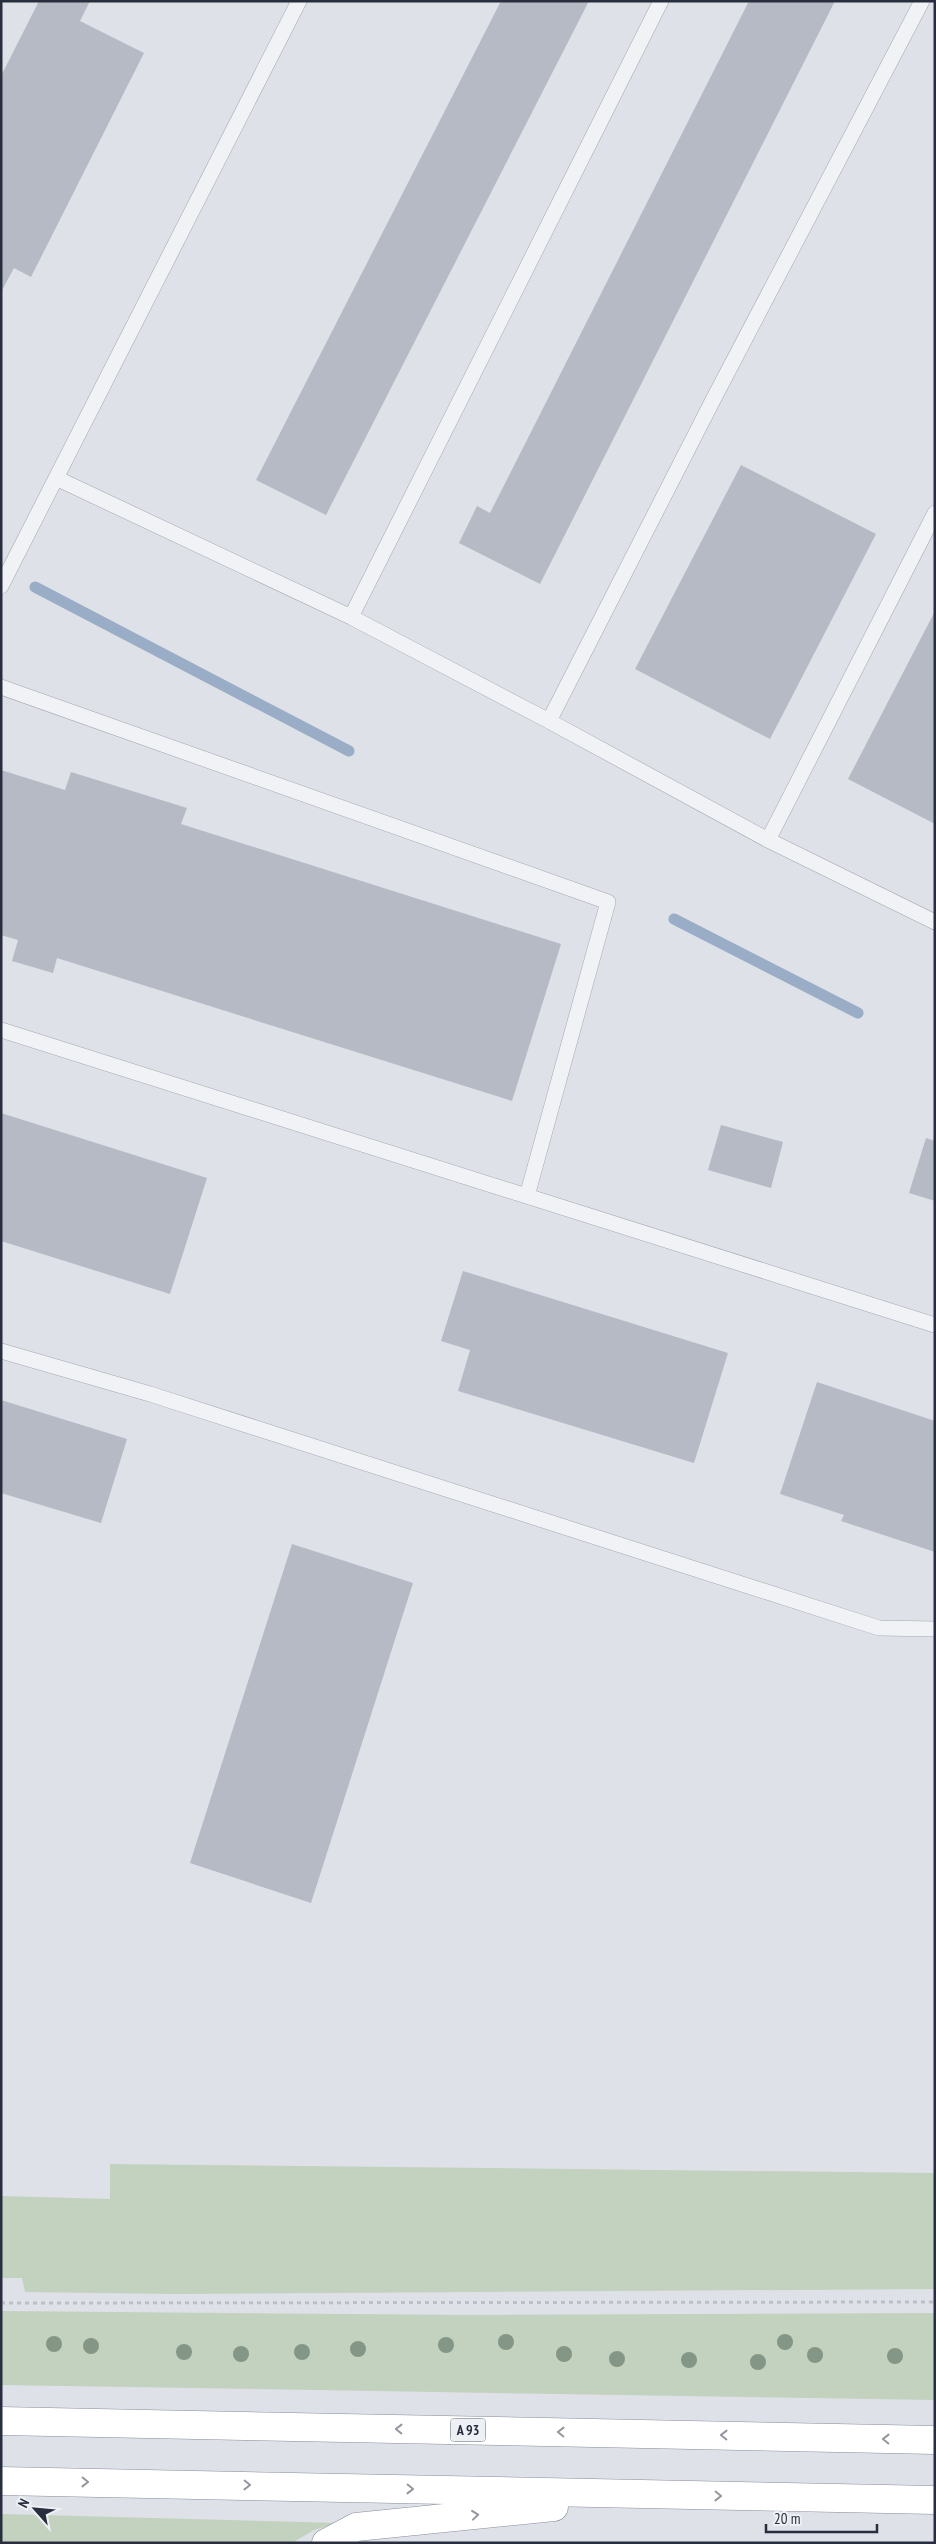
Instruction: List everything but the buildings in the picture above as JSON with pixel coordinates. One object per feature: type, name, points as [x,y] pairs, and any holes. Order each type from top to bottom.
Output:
[{"type":"highway","name":"A 93","points":[[1,2421],[935,2440]]},
{"type":"highway","points":[[1,2481],[935,2500]]},
{"type":"highway","points":[[326,2543],[356,2526],[670,2495]]},
{"type":"lane","points":[[1,586],[299,1]]},
{"type":"lane","points":[[351,617],[661,1]]},
{"type":"lane","points":[[550,721],[714,398],[922,1]]},
{"type":"lane","points":[[56,478],[351,617],[550,721],[768,840],[935,922]]},
{"type":"lane","points":[[768,840],[935,513]]},
{"type":"lane","points":[[1,687],[608,902],[527,1196]]},
{"type":"lane","points":[[1,1030],[935,1325]]},
{"type":"lane","points":[[1,1352],[150,1394],[879,1628],[935,1629]]},
{"type":"path","points":[[1,2303],[935,2302]]},
{"type":"green space","points":[[110,2164],[935,2173],[935,2289],[173,2294],[25,2292],[22,2278],[1,2278],[1,2196],[110,2199]]},
{"type":"green space","points":[[1,2311],[474,2315],[935,2313],[935,2400],[1,2385]]},
{"type":"green space","points":[[1,2514],[338,2523],[314,2530],[292,2543],[1,2543]]},
{"type":"waterway","points":[[35,587],[349,751]]},
{"type":"waterway","points":[[674,919],[858,1013]]}]
